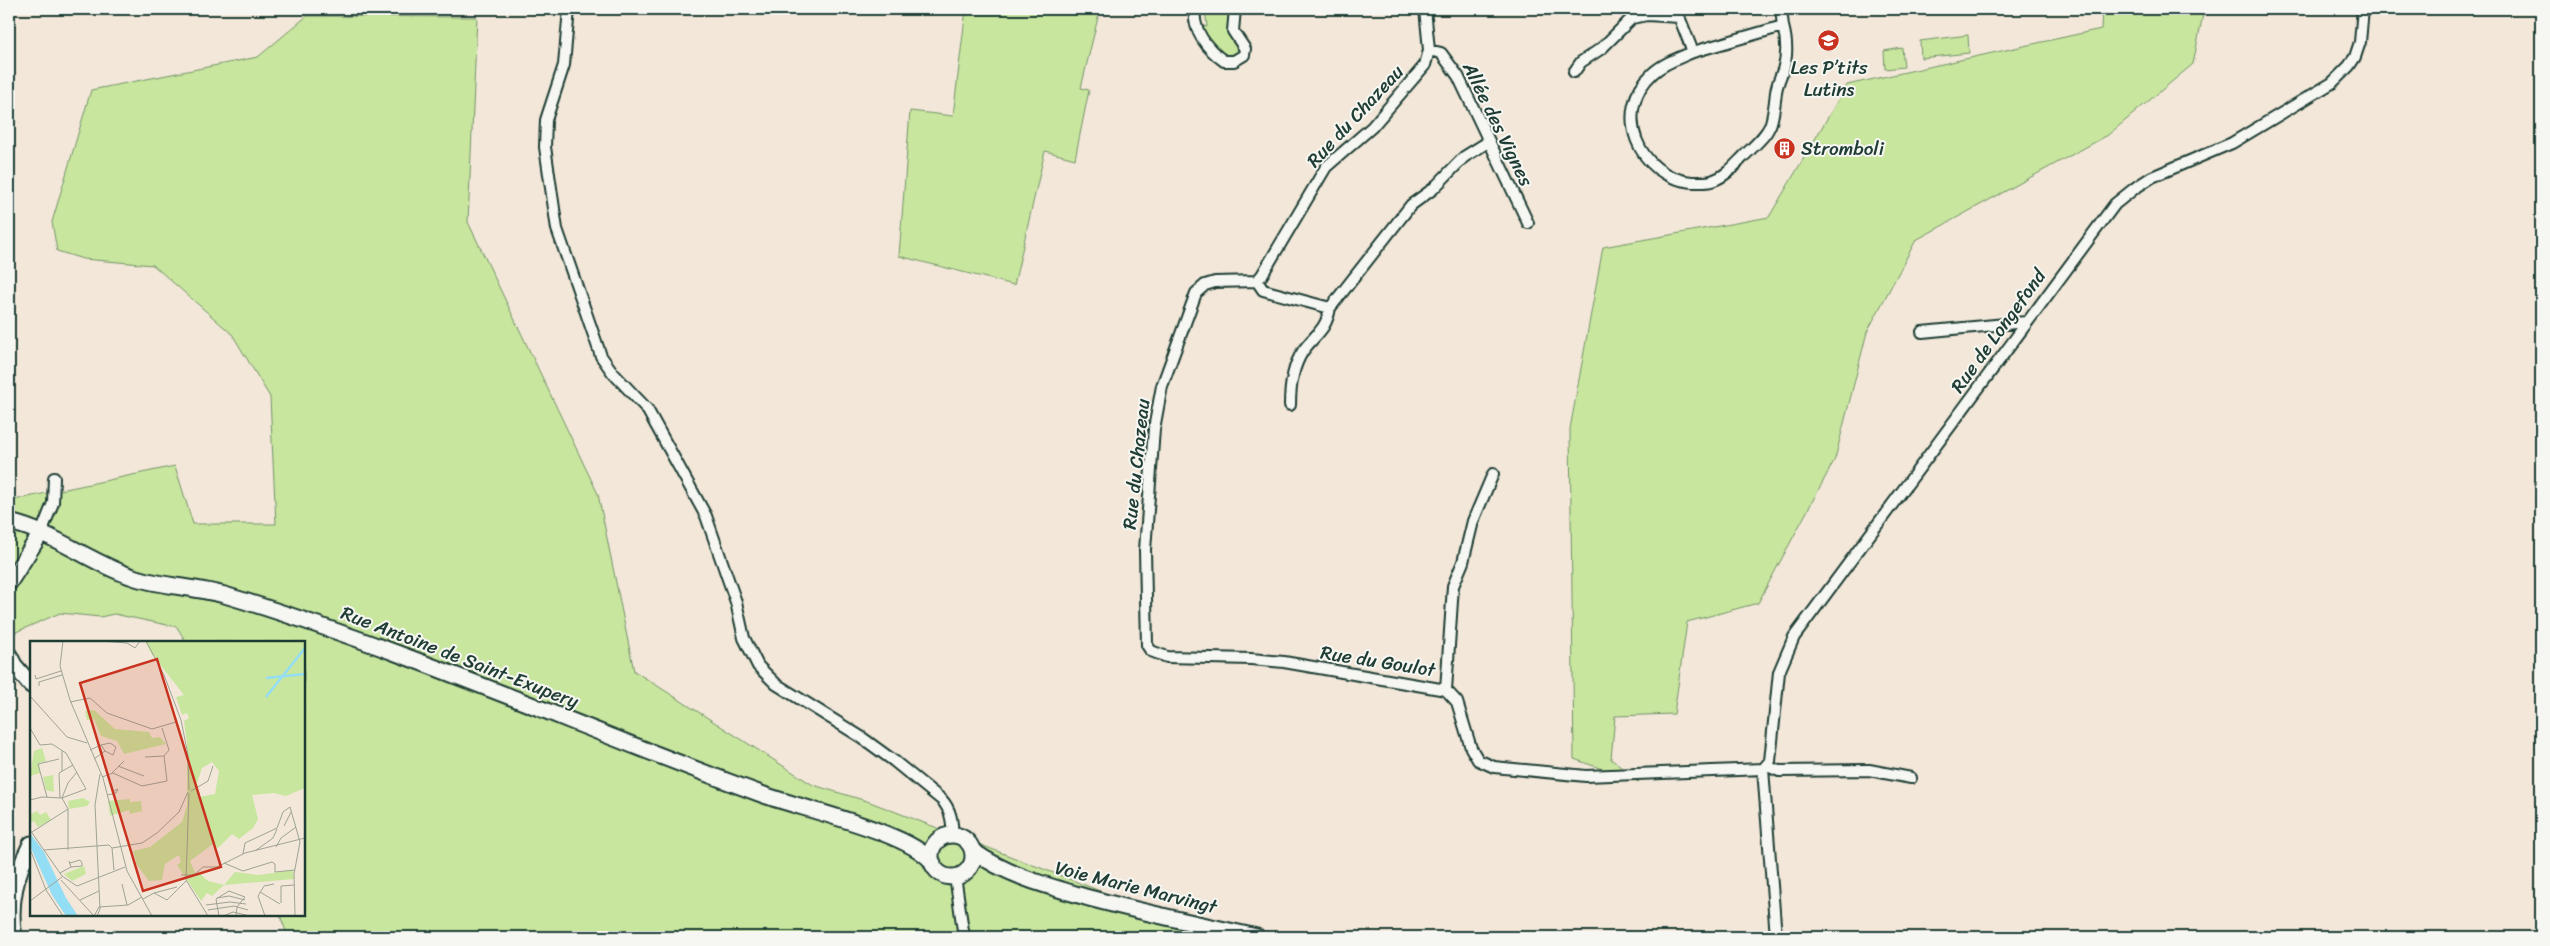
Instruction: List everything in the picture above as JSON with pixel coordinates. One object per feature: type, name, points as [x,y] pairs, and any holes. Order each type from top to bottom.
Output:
[{"type":"main road","name":"Rue Antoine de Saint-Exupery","points":[[9,522],[41,533],[123,574],[160,584],[215,592],[330,629],[765,795],[897,838],[926,853],[933,863]]},
{"type":"main road","points":[[9,583],[41,533]]},
{"type":"main road","points":[[9,655],[14,665],[30,683]]},
{"type":"main road","points":[[953,835],[966,840],[973,851],[972,863],[968,869],[955,876],[939,872],[933,863],[932,850],[939,840],[953,835]]},
{"type":"main road","name":"Rue Antoine de Saint-Exupery","points":[[897,838],[939,840]]},
{"type":"main road","points":[[14,937],[11,912],[13,890],[20,866],[30,846]]},
{"type":"main road","name":"Voie Marie Marvingt","points":[[973,851],[1006,872]]},
{"type":"main road","name":"Voie Marie Marvingt","points":[[968,869],[1006,872],[1124,908],[1258,937]]},
{"type":"street","points":[[569,9],[564,65],[546,120],[545,147],[557,229],[601,356],[613,373],[647,409],[706,516],[736,602],[744,638],[758,666],[776,684],[868,742],[942,800],[948,806],[953,835]]},
{"type":"street","points":[[1195,9],[1195,24],[1205,43],[1224,61],[1234,61],[1244,55],[1245,49],[1233,31],[1235,9]]},
{"type":"street","points":[[1425,9],[1429,50]]},
{"type":"street","points":[[1780,9],[1783,26],[1786,57],[1776,88],[1769,131],[1728,172],[1714,181],[1679,180],[1653,166],[1640,150],[1632,124],[1633,106],[1639,90],[1652,74],[1669,62],[1693,52],[1783,26]]},
{"type":"street","name":"Rue de Longefond","points":[[1776,937],[1765,768],[1770,761],[1779,672],[1794,637],[2115,204],[2135,188],[2152,178],[2232,143],[2341,75],[2349,66],[2359,48],[2363,9]]},
{"type":"street","points":[[1574,72],[1581,62],[1602,48],[1632,18],[1647,15],[1678,13],[1693,52]]},
{"type":"street","name":"Allée des Vignes","points":[[1429,50],[1442,53],[1458,76],[1528,223]]},
{"type":"street","name":"Rue du Chazeau","points":[[1151,651],[1147,645],[1145,550],[1154,429],[1162,386],[1196,293],[1205,285],[1215,282],[1257,281],[1326,167],[1372,127],[1424,65],[1429,50]]},
{"type":"street","points":[[1290,405],[1290,386],[1303,352],[1328,320],[1330,308],[1411,205],[1433,188],[1464,157],[1488,142]]},
{"type":"street","points":[[1257,281],[1264,290],[1330,308]]},
{"type":"street","points":[[1922,332],[2026,322]]},
{"type":"street","points":[[1446,690],[1453,586],[1463,562],[1473,522],[1493,474]]},
{"type":"street","points":[[41,533],[53,503],[54,478]]},
{"type":"street","name":"Rue du Goulot","points":[[1151,651],[1166,657],[1251,659],[1284,662],[1446,690],[1456,702],[1471,748],[1478,760],[1494,767],[1586,776],[1765,768],[1778,771],[1869,770],[1911,778]]},
{"type":"street","points":[[955,876],[964,937]]},
{"type":"green space","points":[[966,9],[1100,9],[1081,88],[1089,90],[1075,159],[1045,151],[1014,285],[899,256],[910,111],[953,116]]},
{"type":"green space","points":[[1205,9],[1232,9],[1239,49],[1236,56],[1229,56],[1218,51],[1206,37],[1199,25],[1207,27]]},
{"type":"green space","points":[[2102,9],[2204,9],[2193,64],[2108,135],[1916,240],[1867,332],[1835,459],[1758,603],[1687,622],[1674,714],[1615,716],[1611,759],[1639,782],[1574,759],[1570,429],[1603,247],[1769,217],[1847,85],[2101,29]]},
{"type":"green space","points":[[307,16],[477,17],[468,222],[598,494],[634,671],[813,785],[870,802],[1219,937],[288,937],[280,916],[305,916],[305,641],[185,641],[177,627],[114,614],[100,617],[60,613],[9,635],[9,501],[175,466],[193,524],[276,524],[270,397],[232,334],[153,265],[83,259],[57,251],[52,222],[91,90],[258,57]]},
{"type":"green space","points":[[1968,35],[1969,53],[1921,58],[1920,41]]},
{"type":"green space","points":[[1902,48],[1904,67],[1885,69],[1884,51]]},
{"type":"place","name":"Les P’tits Lutins","points":[[1829,41]]},
{"type":"place","name":"Stromboli","points":[[1785,148]]}]
